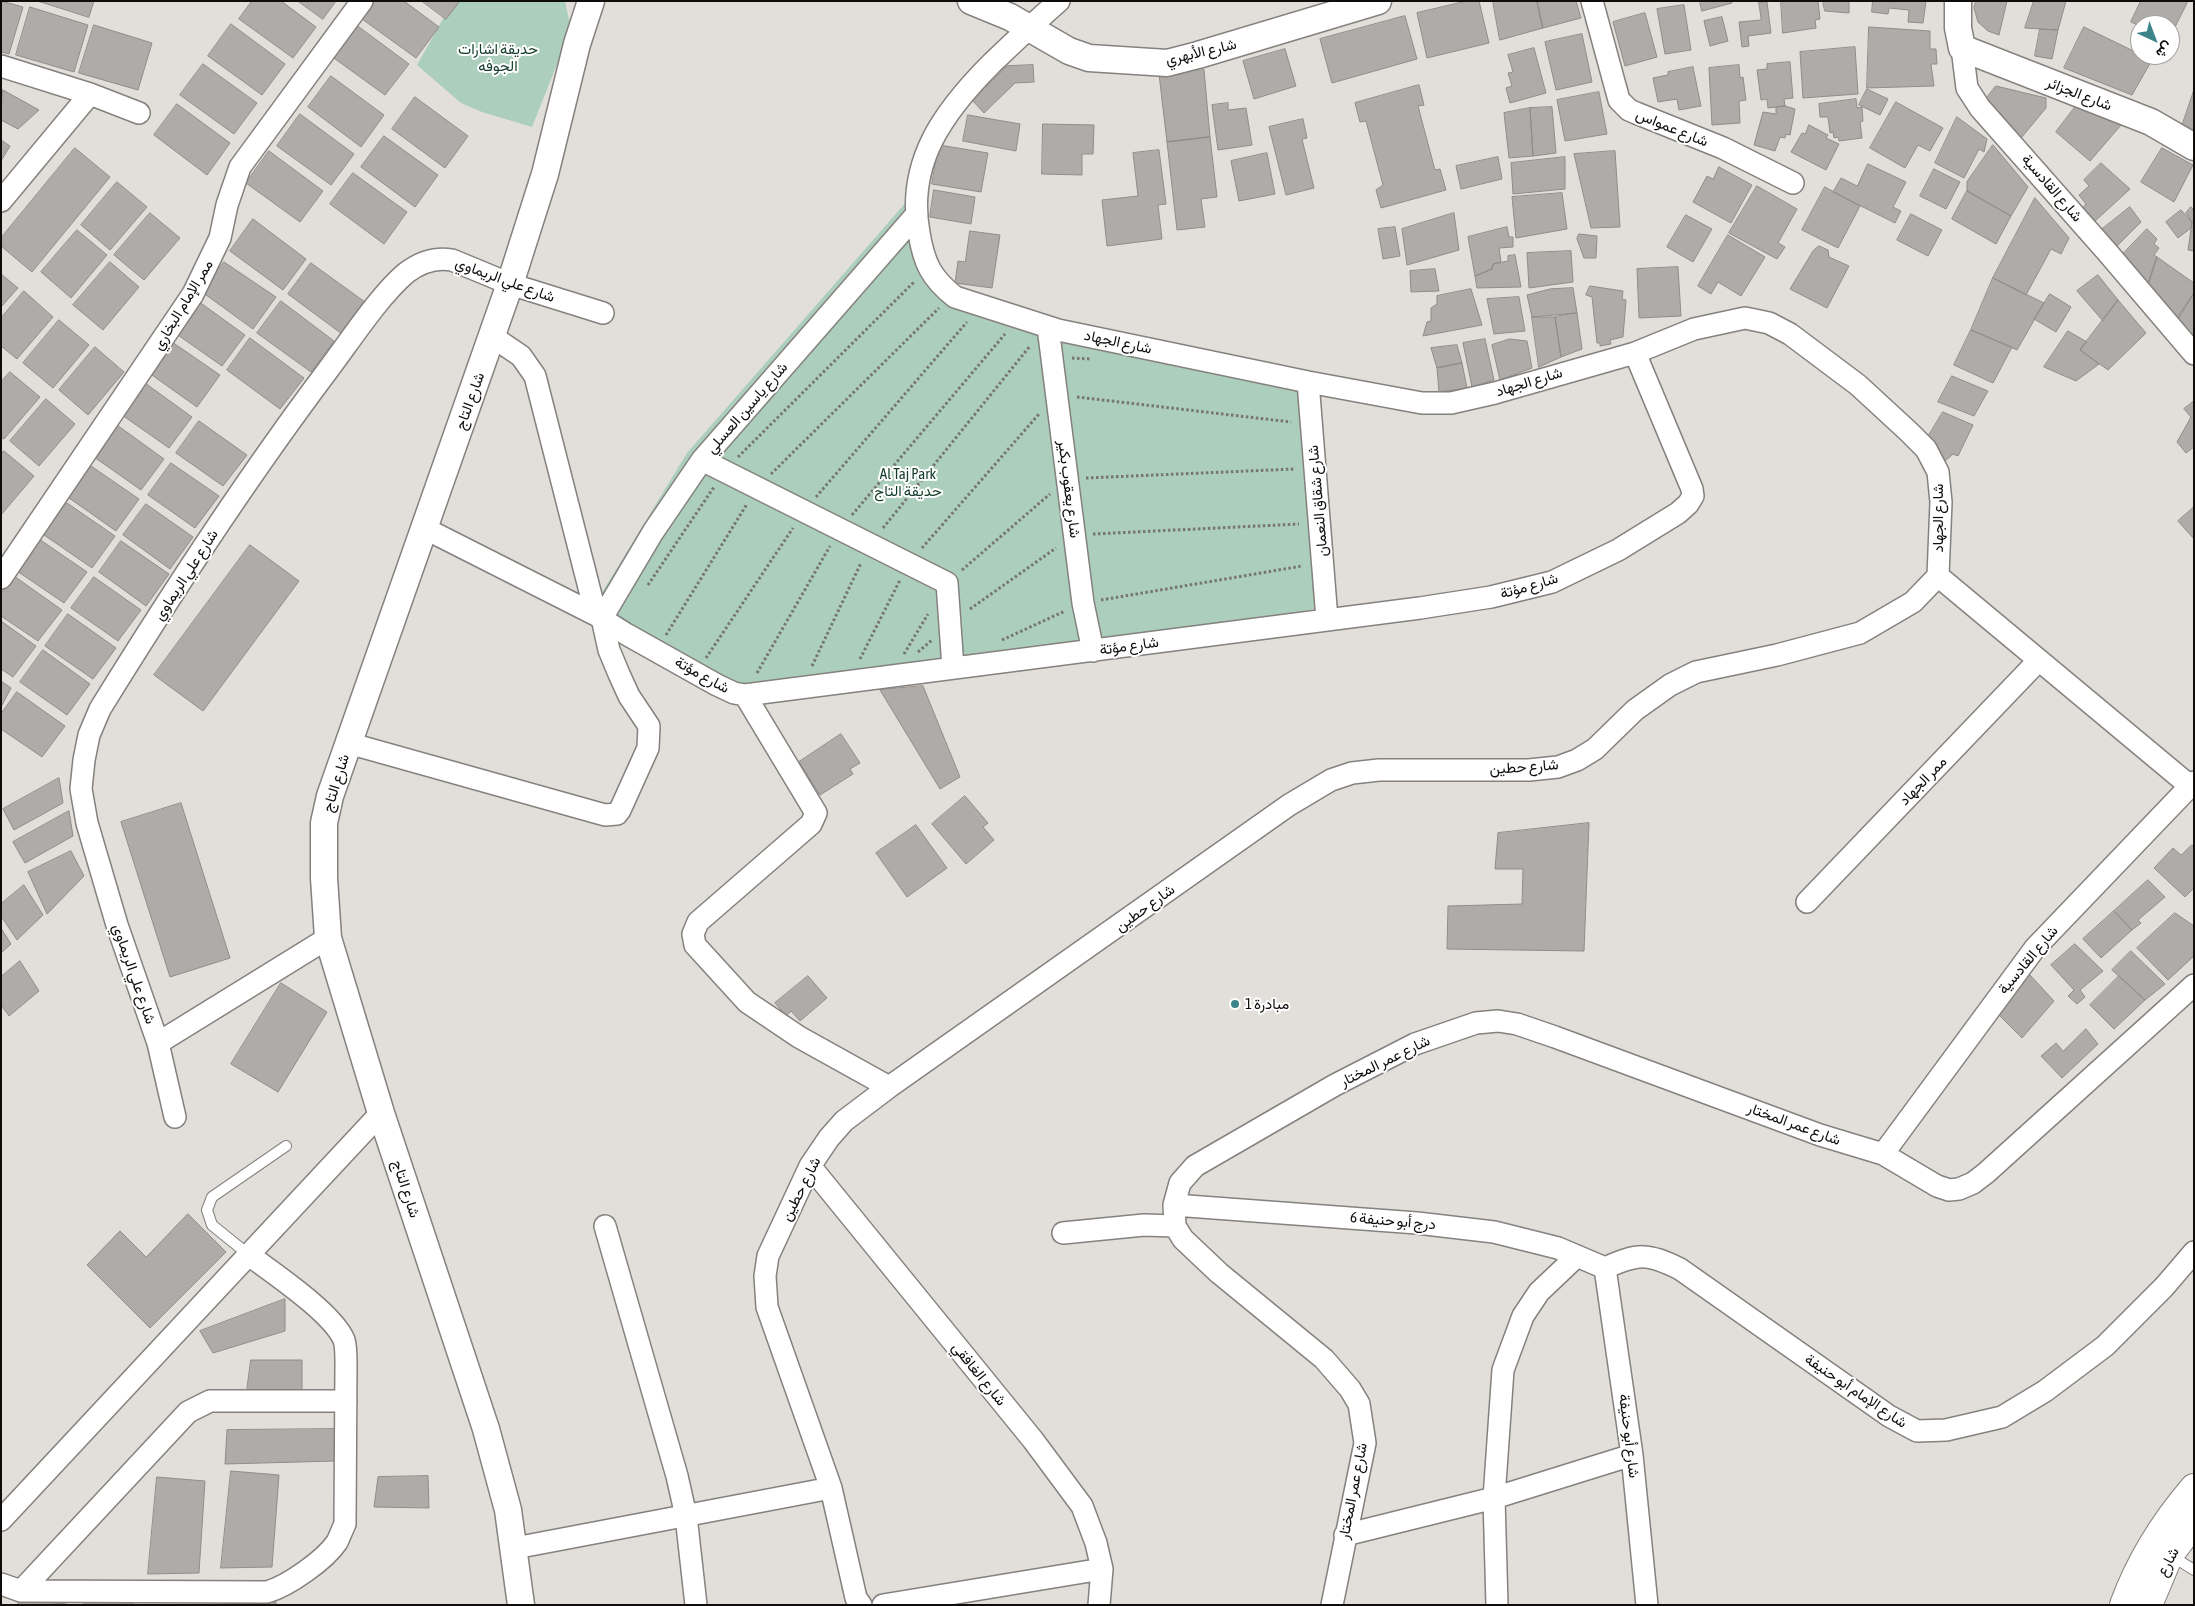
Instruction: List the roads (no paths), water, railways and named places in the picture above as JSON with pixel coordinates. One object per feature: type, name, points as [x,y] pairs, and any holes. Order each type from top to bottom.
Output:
[{"type":"main road","points":[[2124,1605],[2160,1550],[2174,1511],[2194,1488]]},
{"type":"main road","name":"شارع","points":[[2148,1605],[2160,1550],[2194,1522]]},
{"type":"street","name":"ممر الإمام البخاري","points":[[1,578],[193,294],[220,238],[227,205],[240,167],[362,1]]},
{"type":"street","points":[[569,1],[577,44]]},
{"type":"street","name":"شارع التاج","points":[[521,1605],[508,1510],[486,1429],[381,1113],[328,938],[324,878],[324,822],[330,796],[348,743],[493,337],[544,174],[577,44],[592,1]]},
{"type":"street","name":"شارع الأبهري","points":[[972,1],[1029,26],[1055,43],[1089,58],[1167,63],[1378,1]]},
{"type":"street","name":"شارع الجهاد","points":[[1059,1],[1029,26],[963,93],[945,116],[931,139],[916,194],[916,215],[928,268],[952,295],[980,307],[1047,326],[1308,382],[1422,404],[1450,403],[1495,393],[1635,352],[1694,329],[1745,318],[1769,323],[1790,334],[1858,385],[1926,449],[1938,472],[1941,502],[1938,576]]},
{"type":"street","name":"شارع عمواس","points":[[1592,1],[1619,100],[1624,106],[1636,113],[1722,148],[1793,183]]},
{"type":"street","name":"شارع القادسية","points":[[1958,1],[1958,28],[1967,88],[1980,108],[2102,245],[2194,354]]},
{"type":"street","name":"شارع الجزائر","points":[[1962,48],[2152,122],[2194,147]]},
{"type":"street","points":[[1,66],[90,94],[138,113]]},
{"type":"street","points":[[1,201],[90,94]]},
{"type":"street","name":"شارع ياسين العسلي","points":[[599,616],[702,460],[916,215]]},
{"type":"street","name":"شارع علي الريماوي","points":[[175,1116],[158,1043],[117,925],[87,822],[81,788],[89,736],[100,709],[285,427],[386,295],[405,274],[414,267],[441,258],[452,260],[510,284],[603,313]]},
{"type":"street","name":"شارع يعقوب بكير","points":[[1047,326],[1083,603],[1093,651]]},
{"type":"street","points":[[348,743],[605,815],[617,814],[620,810],[648,748],[649,736],[646,721],[629,696],[609,650],[535,376],[521,356],[493,337]]},
{"type":"street","name":"شارع مؤتة","points":[[424,528],[599,616],[626,634],[734,693],[745,695],[802,686],[1093,651],[1420,608],[1482,598],[1552,582],[1618,550],[1678,513],[1688,504],[1693,496],[1692,488],[1635,352]]},
{"type":"street","name":"شارع شقاق النعمان","points":[[1308,382],[1327,619]]},
{"type":"street","points":[[702,460],[947,582],[953,668]]},
{"type":"street","points":[[1938,576],[2192,784]]},
{"type":"street","name":"شارع حطين","points":[[861,1605],[856,1598],[831,1488],[767,1307],[765,1276],[768,1256],[810,1166],[829,1138],[844,1121],[889,1087],[1289,805],[1331,780],[1352,773],[1379,770],[1529,770],[1558,767],[1578,760],[1596,749],[1635,710],[1670,685],[1696,672],[1777,655],[1860,633],[1913,602],[1938,576]]},
{"type":"street","name":"ممر الجهاد","points":[[1807,902],[2039,660]]},
{"type":"street","points":[[745,695],[816,813],[811,824],[698,922],[693,934],[695,945],[747,1002],[799,1037],[889,1087]]},
{"type":"street","name":"شارع القادسية","points":[[1883,1154],[2035,948],[2192,784]]},
{"type":"street","points":[[158,1043],[328,938]]},
{"type":"street","name":"شارع عمر المختار","points":[[1332,1605],[1365,1443],[1359,1404],[1338,1374],[1324,1359],[1219,1273],[1183,1239],[1175,1226],[1174,1205],[1180,1183],[1195,1166],[1327,1090],[1416,1044],[1476,1023],[1498,1021],[1517,1024],[1555,1037],[1820,1135],[1883,1154],[1937,1186],[1949,1190],[1958,1189],[1973,1183],[1986,1173],[2194,985]]},
{"type":"street","points":[[1,1520],[381,1113]]},
{"type":"street","name":"شارع الغافقي","points":[[810,1166],[1033,1440],[1082,1506],[1096,1543],[1102,1569],[1099,1605]]},
{"type":"street","name":"درج أبو حنيفة 6","points":[[1174,1205],[1417,1222],[1494,1232],[1558,1248],[1606,1268]]},
{"type":"street","points":[[1063,1233],[1144,1225],[1175,1226]]},
{"type":"street","points":[[605,1226],[686,1516],[696,1605]]},
{"type":"street","name":"شارع الإمام أبو حنيفة","points":[[1606,1268],[1628,1258],[1647,1256],[1680,1269],[1889,1416],[1917,1430],[1946,1430],[2002,1417],[2045,1391],[2104,1346],[2164,1287],[2194,1252]]},
{"type":"street","points":[[1,1584],[22,1590],[267,1592],[280,1588],[306,1572],[336,1543],[345,1524],[346,1401],[344,1340],[318,1309],[249,1255]]},
{"type":"street","points":[[1497,1605],[1494,1498],[1503,1370],[1522,1316],[1540,1292],[1577,1256]]},
{"type":"street","name":"شارع أبو حنيفة","points":[[1606,1268],[1632,1456],[1647,1605]]},
{"type":"street","points":[[22,1590],[188,1412],[210,1401],[346,1401]]},
{"type":"street","points":[[1345,1535],[1494,1498],[1632,1456]]},
{"type":"street","points":[[514,1548],[831,1488]]},
{"type":"street","points":[[883,1605],[1102,1569]]},
{"type":"lane","points":[[249,1255],[212,1225],[207,1210],[212,1198],[286,1146]]},
{"type":"lane","points":[[2160,1550],[2194,1570]]},
{"type":"place","name":"مبادرة 1","points":[[1235,1004]]},
{"type":"park label","name":"حديقة اشارات الجوفه","points":[[498,58]]},
{"type":"park label","name":"Al Taj Park حديقة التاج","points":[[908,482]]}]
